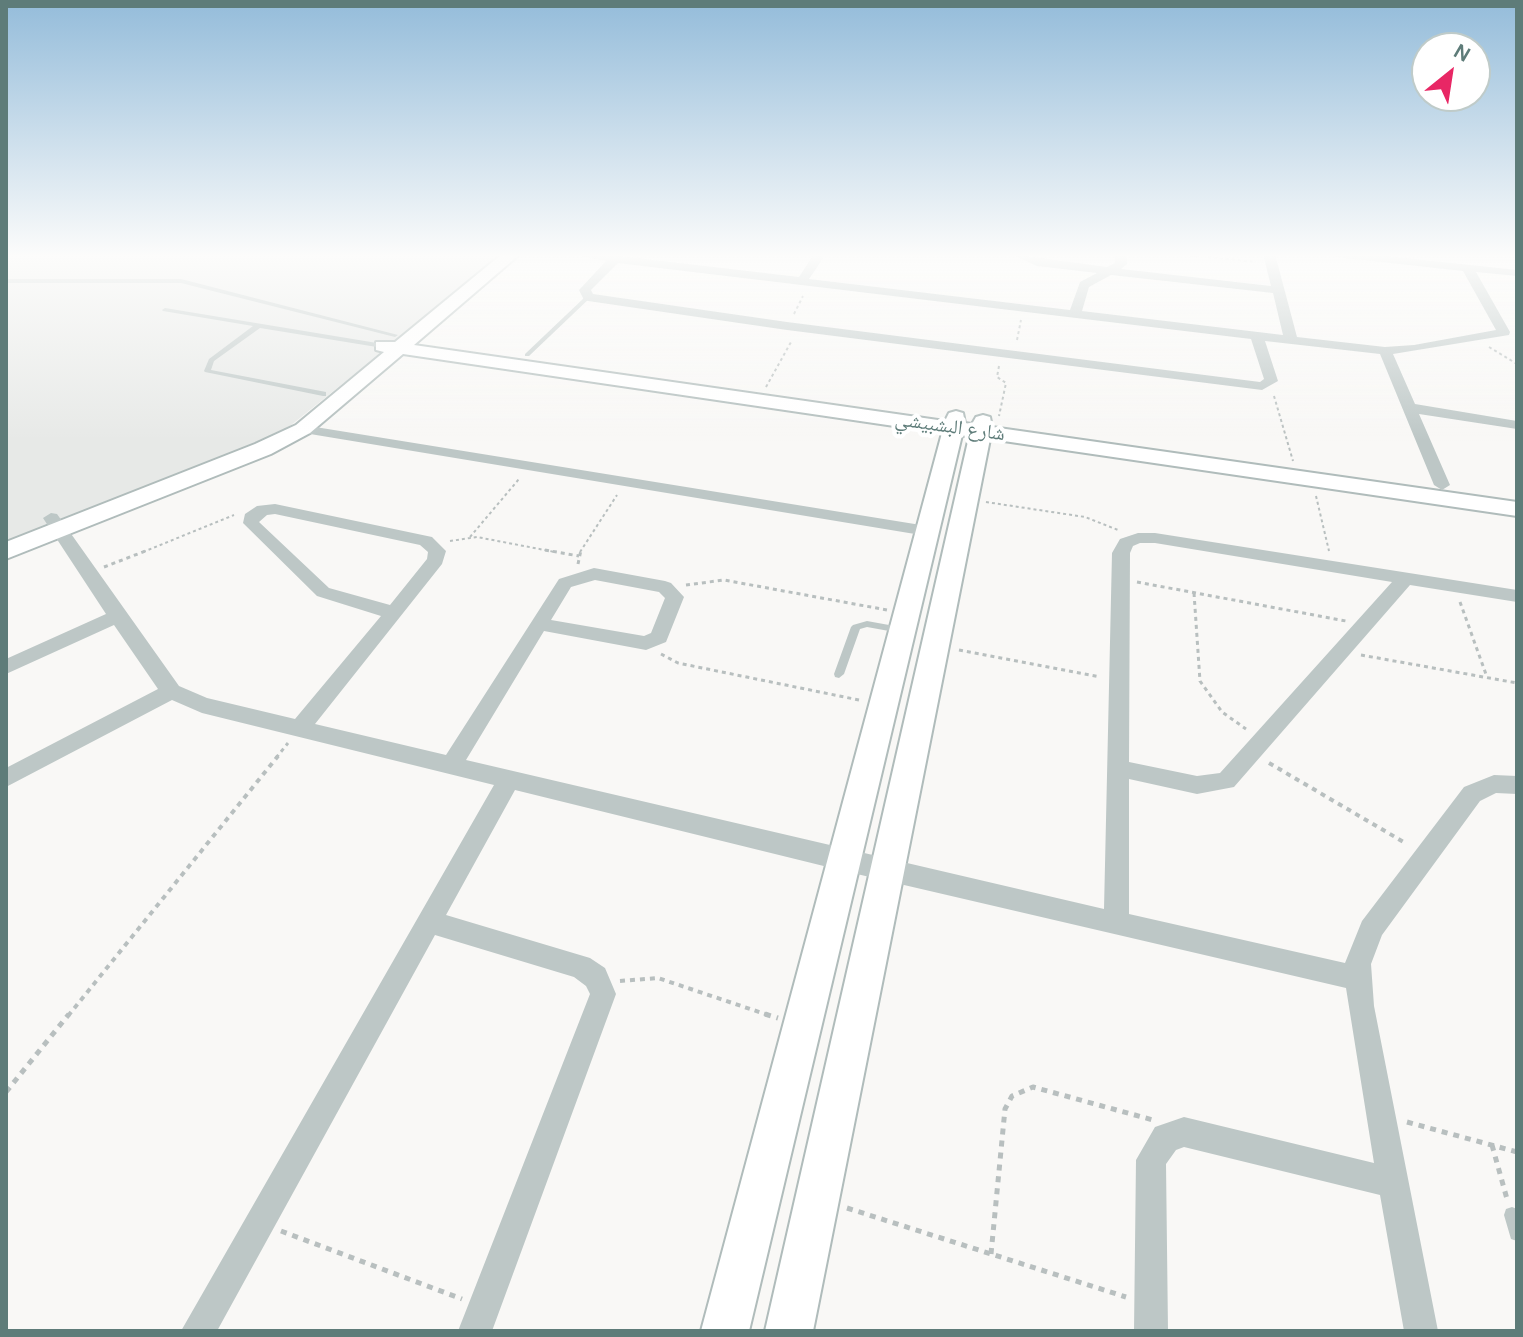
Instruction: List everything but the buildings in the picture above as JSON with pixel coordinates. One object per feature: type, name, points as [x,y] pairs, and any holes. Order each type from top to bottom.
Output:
[{"type":"street","points":[[6,535],[55,524],[263,449],[303,429],[426,316]]},
{"type":"street","points":[[6,551],[55,524],[266,434],[431,316]]},
{"type":"street","points":[[721,316],[1258,386],[1271,381],[1257,336]]},
{"type":"street","points":[[1095,316],[1385,351],[1498,335],[1505,330],[1497,316]]},
{"type":"street","points":[[1285,316],[1291,340]]},
{"type":"street","name":"شارع البشبيشي","points":[[398,342],[974,424],[1294,464],[1445,492],[1517,509]]},
{"type":"street","points":[[1385,351],[1445,492]]},
{"type":"street","name":"شارع البشبيشي","points":[[522,360],[764,390],[1312,480],[1517,496]]},
{"type":"street","points":[[1410,408],[1517,425]]},
{"type":"street","points":[[789,1331],[967,498],[974,424]]},
{"type":"street","points":[[725,1331],[927,531],[974,424]]},
{"type":"street","points":[[303,429],[927,531]]},
{"type":"street","points":[[299,729],[394,613],[436,560],[435,547],[426,541],[275,509],[254,515],[251,523],[315,587],[341,600],[394,613]]},
{"type":"street","points":[[55,524],[172,691],[202,705],[844,861],[1357,978]]},
{"type":"street","points":[[1116,923],[1122,548],[1131,540],[1155,538],[1517,596]]},
{"type":"street","points":[[451,766],[539,624],[562,587],[580,566],[594,574],[665,587],[672,592],[676,602],[659,637],[652,642],[641,643],[539,624]]},
{"type":"street","points":[[1118,768],[1208,786],[1226,781],[1406,578]]},
{"type":"street","points":[[7,664],[118,616]]},
{"type":"street","points":[[6,778],[172,691]]},
{"type":"street","points":[[198,1331],[509,780]]},
{"type":"street","points":[[1421,1331],[1357,978],[1361,951],[1371,929],[1472,794],[1494,784],[1517,785]]},
{"type":"street","points":[[429,922],[581,967],[596,977],[603,1000],[480,1319]]},
{"type":"street","points":[[1151,1318],[1151,1160],[1166,1138],[1184,1132],[1393,1183]]},
{"type":"lane","points":[[205,316],[398,342]]},
{"type":"lane","points":[[307,316],[398,342]]},
{"type":"lane","points":[[522,360],[568,316]]},
{"type":"lane","points":[[259,325],[211,360],[207,371],[323,394]]},
{"type":"lane","points":[[839,674],[856,627],[904,622]]},
{"type":"lane","points":[[1512,1215],[1517,1233]]},
{"type":"path","points":[[764,390],[796,316]]},
{"type":"path","points":[[974,424],[1006,383],[997,377],[1020,316]]},
{"type":"path","points":[[1475,339],[1517,364]]},
{"type":"path","points":[[1258,386],[1278,401],[1294,464]]},
{"type":"path","points":[[470,537],[529,466]]},
{"type":"path","points":[[1312,480],[1333,566]]},
{"type":"path","points":[[435,547],[470,537],[580,566],[626,482]]},
{"type":"path","points":[[967,498],[1085,517],[1115,528],[1131,540]]},
{"type":"path","points":[[89,573],[219,519],[254,515]]},
{"type":"path","points":[[1121,579],[1365,624]]},
{"type":"path","points":[[672,592],[698,581],[724,580],[904,622]]},
{"type":"path","points":[[1455,586],[1487,677]]},
{"type":"path","points":[[1194,593],[1200,681],[1222,712],[1258,746],[1426,855]]},
{"type":"path","points":[[652,642],[661,655],[678,663],[884,704]]},
{"type":"path","points":[[935,645],[1119,681]]},
{"type":"path","points":[[1342,651],[1517,683]]},
{"type":"path","points":[[6,1092],[299,729]]},
{"type":"path","points":[[601,988],[630,978],[658,978],[802,1026]]},
{"type":"path","points":[[991,1254],[1005,1109],[1018,1091],[1033,1087],[1144,1116],[1155,1122],[1166,1138]]},
{"type":"path","points":[[1380,1115],[1517,1152]]},
{"type":"path","points":[[1492,1145],[1512,1215]]},
{"type":"path","points":[[817,1198],[991,1254],[1151,1318]]},
{"type":"path","points":[[259,1223],[480,1319]]},
{"type":"shaded area","points":[[6,316],[426,316],[285,430],[6,545]]}]
